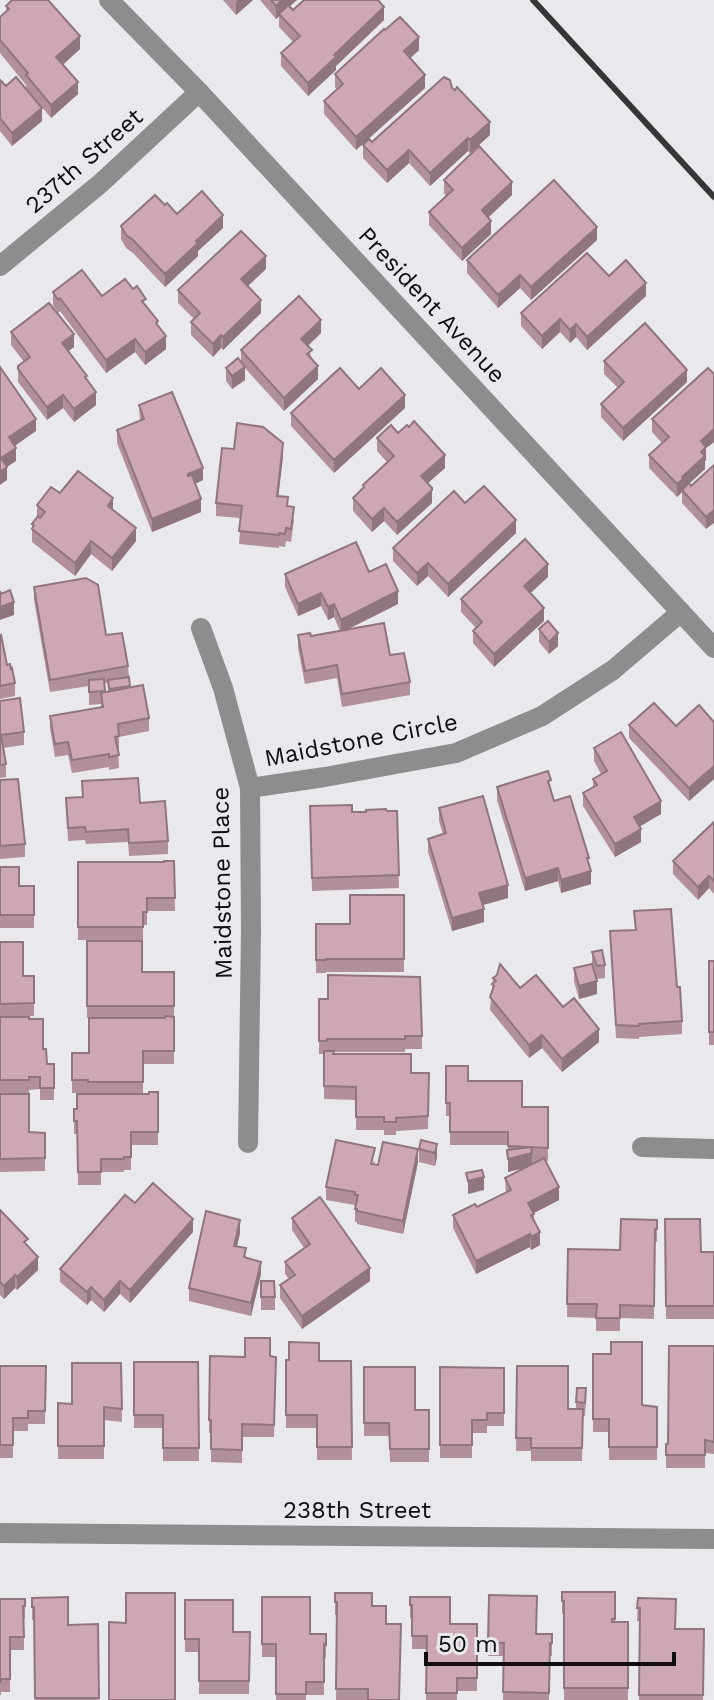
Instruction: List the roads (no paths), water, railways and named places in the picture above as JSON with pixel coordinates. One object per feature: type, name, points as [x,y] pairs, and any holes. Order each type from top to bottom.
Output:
[{"type":"street","name":"President Avenue","points":[[109,0],[199,92],[714,648]]},
{"type":"street","name":"237th Street","points":[[0,266],[101,183],[199,92]]},
{"type":"street","name":"Maidstone Circle","points":[[250,788],[456,753],[542,716],[613,670],[681,612]]},
{"type":"street","name":"Maidstone Place","points":[[201,628],[223,688],[250,788],[248,1143]]},
{"type":"street","points":[[642,1147],[714,1149]]},
{"type":"street","name":"238th Street","points":[[0,1533],[714,1539]]},
{"type":"railway","points":[[533,0],[714,197]]}]
